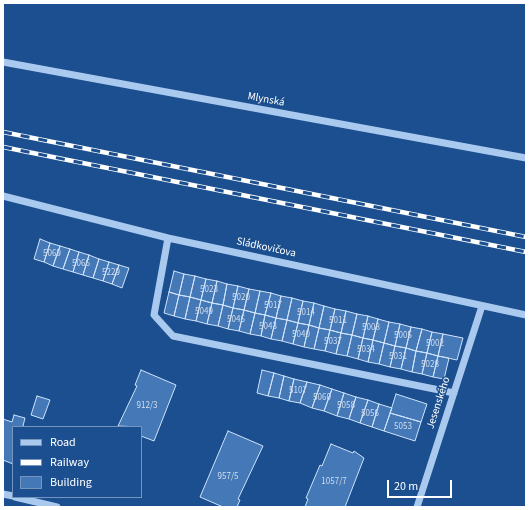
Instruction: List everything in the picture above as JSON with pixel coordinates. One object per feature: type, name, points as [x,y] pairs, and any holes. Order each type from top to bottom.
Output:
[{"type":"street","name":"Mlynská","points":[[3,62],[526,158]]},
{"type":"street","name":"Sládkovičova","points":[[3,196],[168,238],[526,315]]},
{"type":"street","points":[[168,238],[154,315],[172,336],[454,393]]},
{"type":"street","name":"Jesenského","points":[[417,507],[482,306]]},
{"type":"street","points":[[18,498],[57,507]]},
{"type":"building","points":[[40,239],[50,243],[44,262],[34,259]]},
{"type":"building","points":[[50,243],[60,246],[53,266],[44,262]]},
{"type":"building","points":[[60,246],[70,249],[63,269],[53,266]]},
{"type":"building","points":[[70,249],[79,252],[73,272],[63,269]]},
{"type":"building","points":[[79,252],[89,255],[83,275],[73,272]]},
{"type":"building","points":[[89,255],[99,259],[93,278],[83,275]]},
{"type":"building","points":[[99,259],[109,262],[103,281],[93,278]]},
{"type":"building","points":[[109,262],[119,265],[112,284],[103,281]]},
{"type":"building","points":[[119,265],[129,268],[122,288],[112,284]]},
{"type":"building","points":[[174,271],[184,274],[179,295],[169,292]]},
{"type":"building","points":[[184,274],[195,276],[190,297],[179,295]]},
{"type":"building","points":[[195,276],[206,279],[201,300],[190,297]]},
{"type":"building","points":[[206,279],[217,281],[212,303],[201,300]]},
{"type":"building","points":[[217,281],[227,284],[223,305],[212,303]]},
{"type":"building","points":[[227,284],[238,286],[233,308],[223,305]]},
{"type":"building","points":[[238,286],[249,289],[244,310],[233,308]]},
{"type":"building","points":[[249,289],[260,291],[255,313],[244,310]]},
{"type":"building","points":[[260,291],[271,293],[265,315],[255,313]]},
{"type":"building","points":[[169,292],[179,295],[174,316],[164,313]]},
{"type":"building","points":[[271,293],[281,296],[276,318],[265,315]]},
{"type":"building","points":[[179,295],[190,297],[185,319],[174,316]]},
{"type":"building","points":[[281,296],[292,298],[287,320],[276,318]]},
{"type":"building","points":[[190,297],[201,300],[196,321],[185,319]]},
{"type":"building","points":[[292,298],[303,301],[298,323],[287,320]]},
{"type":"building","points":[[201,300],[212,303],[207,324],[196,321]]},
{"type":"building","points":[[303,301],[314,303],[309,325],[298,323]]},
{"type":"building","points":[[212,303],[223,305],[218,326],[207,324]]},
{"type":"building","points":[[314,303],[324,306],[319,328],[309,325]]},
{"type":"building","points":[[223,305],[233,308],[228,329],[218,326]]},
{"type":"building","points":[[324,306],[335,309],[330,330],[319,328]]},
{"type":"building","points":[[233,308],[244,310],[239,331],[228,329]]},
{"type":"building","points":[[335,309],[346,311],[341,333],[330,330]]},
{"type":"building","points":[[244,310],[255,313],[250,334],[239,331]]},
{"type":"building","points":[[346,311],[357,314],[352,335],[341,333]]},
{"type":"building","points":[[255,313],[265,315],[261,336],[250,334]]},
{"type":"building","points":[[357,314],[368,316],[363,338],[352,335]]},
{"type":"building","points":[[265,315],[276,318],[271,339],[261,336]]},
{"type":"building","points":[[368,316],[378,319],[373,340],[363,338]]},
{"type":"building","points":[[276,318],[287,320],[282,341],[271,339]]},
{"type":"building","points":[[378,319],[389,322],[384,343],[373,340]]},
{"type":"building","points":[[287,320],[298,323],[293,344],[282,341]]},
{"type":"building","points":[[389,322],[400,324],[395,346],[384,343]]},
{"type":"building","points":[[298,323],[309,325],[304,347],[293,344]]},
{"type":"building","points":[[400,324],[411,327],[406,348],[395,346]]},
{"type":"building","points":[[309,325],[319,328],[314,349],[304,347]]},
{"type":"building","points":[[411,327],[422,329],[416,351],[406,348]]},
{"type":"building","points":[[319,328],[330,330],[325,351],[314,349]]},
{"type":"building","points":[[422,329],[432,332],[427,353],[416,351]]},
{"type":"building","points":[[330,330],[341,333],[336,354],[325,351]]},
{"type":"building","points":[[432,332],[443,334],[438,356],[427,353]]},
{"type":"building","points":[[341,333],[352,335],[347,356],[336,354]]},
{"type":"building","points":[[443,334],[463,338],[457,360],[438,356]]},
{"type":"building","points":[[352,335],[363,338],[358,359],[347,356]]},
{"type":"building","points":[[363,338],[373,340],[368,362],[358,359]]},
{"type":"building","points":[[373,340],[384,343],[379,364],[368,362]]},
{"type":"building","points":[[384,343],[395,346],[390,367],[379,364]]},
{"type":"building","points":[[395,346],[406,348],[401,369],[390,367]]},
{"type":"building","points":[[406,348],[416,351],[412,372],[401,369]]},
{"type":"building","points":[[416,351],[427,353],[422,374],[412,372]]},
{"type":"building","points":[[427,353],[438,356],[433,377],[422,374]]},
{"type":"building","points":[[438,356],[449,358],[444,379],[433,377]]},
{"type":"building","points":[[141,370],[176,385],[154,441],[142,436],[142,426],[118,426],[137,386],[135,385]]},
{"type":"building","points":[[262,370],[274,373],[268,396],[257,393]]},
{"type":"building","points":[[274,373],[284,376],[279,398],[268,396]]},
{"type":"building","points":[[284,376],[294,379],[289,401],[279,398]]},
{"type":"building","points":[[294,379],[307,382],[300,403],[289,401]]},
{"type":"building","points":[[307,382],[320,385],[312,408],[300,403]]},
{"type":"building","points":[[320,385],[332,389],[324,411],[312,408]]},
{"type":"building","points":[[332,389],[344,393],[337,416],[324,411]]},
{"type":"building","points":[[344,393],[356,397],[349,419],[337,416]]},
{"type":"building","points":[[396,394],[427,404],[421,422],[390,413]]},
{"type":"building","points":[[37,396],[50,400],[43,419],[31,415]]},
{"type":"building","points":[[356,397],[368,400],[360,423],[349,419]]},
{"type":"building","points":[[368,400],[379,404],[372,427],[360,423]]},
{"type":"building","points":[[379,404],[392,408],[384,431],[372,427]]},
{"type":"building","points":[[390,413],[421,422],[415,441],[384,431]]},
{"type":"building","points":[[14,415],[25,418],[23,426],[12,426],[12,464],[3,460],[3,419],[12,422]]},
{"type":"building","points":[[228,431],[263,446],[238,499],[240,500],[237,507],[223,507],[200,497]]},
{"type":"building","points":[[331,444],[353,453],[354,451],[364,458],[345,507],[305,507],[308,499],[306,498]]},
{"type":"railway","points":[[3,132],[526,237]]},
{"type":"railway","points":[[3,147],[526,252]]}]
